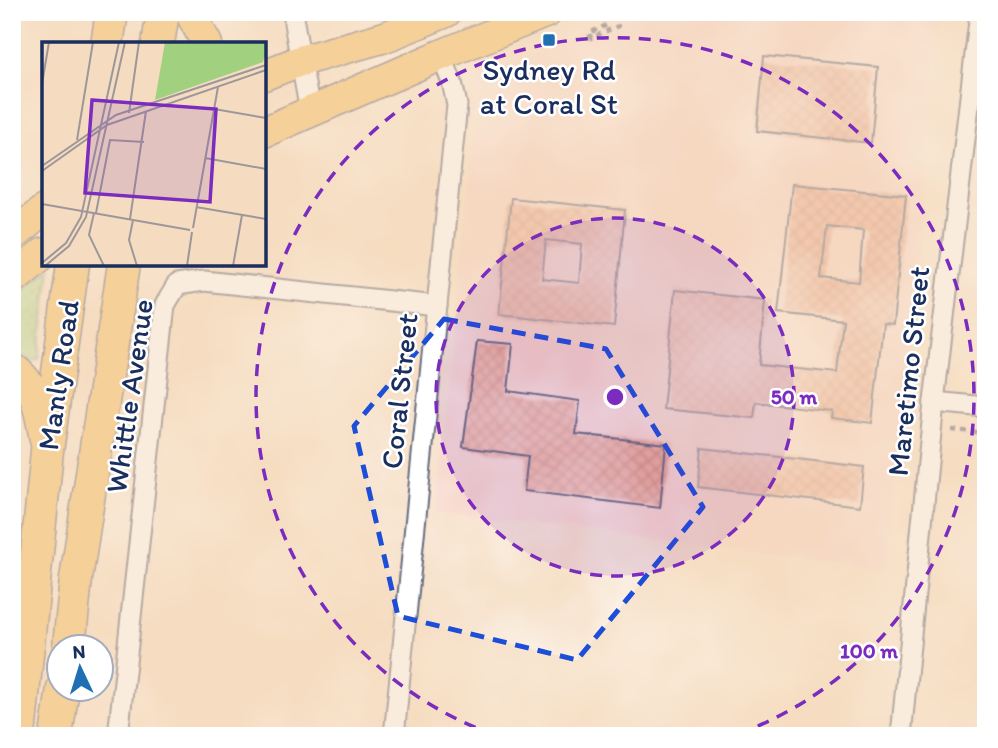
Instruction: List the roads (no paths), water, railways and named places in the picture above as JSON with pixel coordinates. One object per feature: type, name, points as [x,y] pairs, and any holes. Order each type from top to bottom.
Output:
[{"type":"highway","points":[[107,42],[112,12]]},
{"type":"highway","points":[[158,42],[163,12]]},
{"type":"highway","name":"Manly Road","points":[[19,736],[47,451],[73,266]]},
{"type":"highway","name":"Manly Road","points":[[70,632],[76,579],[124,266]]},
{"type":"highway","points":[[56,736],[61,702]]},
{"type":"main road","points":[[190,12],[206,42]]},
{"type":"main road","points":[[268,66],[300,61],[385,37],[446,12]]},
{"type":"main road","points":[[266,131],[547,12]]},
{"type":"main road","points":[[12,236],[42,212]]},
{"type":"main road","points":[[12,280],[42,255]]},
{"type":"main road","points":[[12,368],[22,375],[38,403],[47,451]]},
{"type":"street","points":[[295,12],[294,23],[310,112]]},
{"type":"street","name":"Maretimo Street","points":[[901,736],[931,428],[980,12]]},
{"type":"street","name":"Coral Street","points":[[394,736],[457,105],[452,82],[441,55]]},
{"type":"street","name":"Whittle Avenue","points":[[118,736],[165,305],[177,285],[204,281],[437,306]]},
{"type":"street","points":[[934,402],[986,407]]},
{"type":"place","name":"Sydney Rd at Coral St","points":[[549,40]]}]
